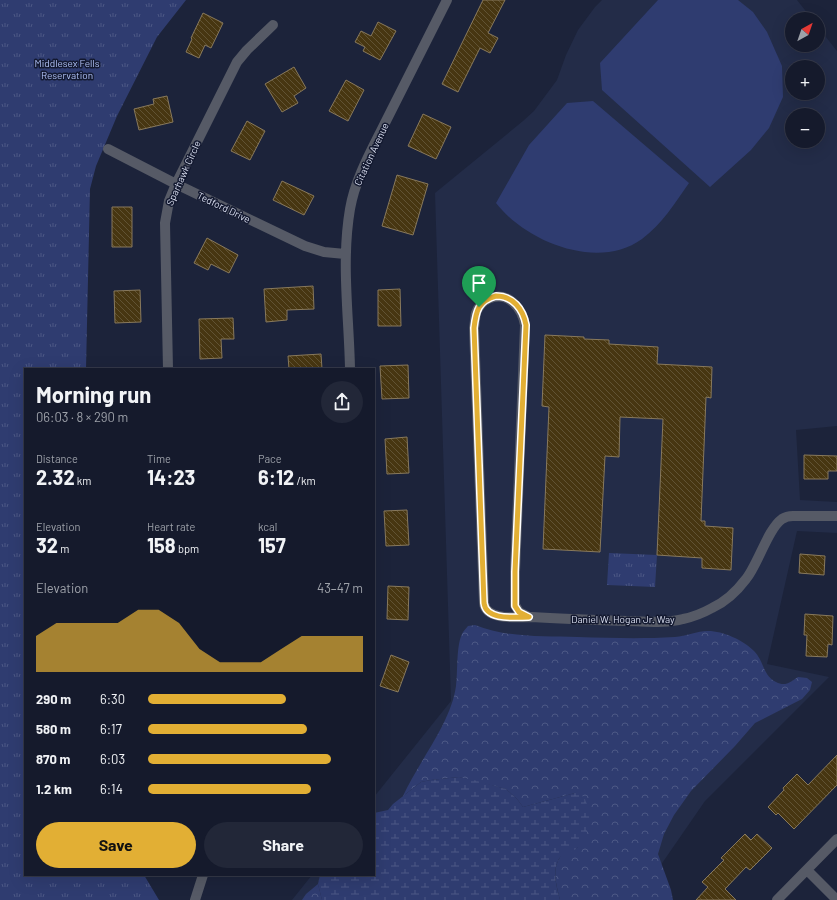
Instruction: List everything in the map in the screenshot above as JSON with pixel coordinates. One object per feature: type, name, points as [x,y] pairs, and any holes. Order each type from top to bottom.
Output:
[{"type":"street","name":"Citation Avenue","points":[[350,368],[345,254],[350,207],[354,190],[402,89],[447,0]]},
{"type":"street","name":"Sparhawk Circle","points":[[168,368],[165,223],[169,201],[237,62],[244,53],[273,25]]},
{"type":"street","name":"Tedford Drive","points":[[108,149],[176,184],[305,246],[324,252],[345,254]]},
{"type":"street","name":"Daniel W. Hogan Jr. Way","points":[[529,617],[519,612],[515,606],[515,572],[526,325],[524,317],[517,305],[506,298],[496,296],[486,300],[479,307],[476,312],[474,328],[484,603],[487,610],[492,615],[529,617],[649,621],[683,619],[712,608],[733,594],[746,579],[773,530],[781,520],[788,516],[837,516]]},
{"type":"street","points":[[777,900],[837,839]]},
{"type":"street","points":[[807,870],[837,900]]},
{"type":"street","points":[[195,900],[203,876]]},
{"type":"shaded area","points":[[602,0],[797,0],[806,12],[785,12],[785,52],[825,52],[825,36],[837,51],[837,426],[796,430],[800,500],[837,502],[837,533],[797,531],[767,664],[829,677],[705,801],[647,885],[658,900],[292,900],[311,876],[375,876],[375,796],[451,701],[435,193],[534,111],[557,80],[566,55],[578,30]]},
{"type":"green space","name":"Middlesex Fells Reservation","points":[[0,0],[186,0],[157,37],[117,116],[96,166],[90,189],[86,368],[24,368],[24,876],[145,876],[159,900],[0,900]]},
{"type":"green space","points":[[658,0],[738,0],[753,12],[767,32],[782,66],[783,97],[769,128],[751,150],[710,187],[602,90],[600,63]]},
{"type":"green space","points":[[593,101],[689,183],[668,213],[656,227],[642,239],[624,248],[605,252],[584,252],[564,248],[544,240],[525,230],[509,217],[496,203],[529,145],[567,103]]},
{"type":"green space","points":[[609,553],[657,555],[655,587],[607,585]]},
{"type":"green space","points":[[475,625],[513,634],[614,638],[675,637],[714,631],[744,643],[754,651],[760,659],[768,676],[776,682],[785,684],[798,677],[807,678],[812,682],[810,690],[802,699],[755,723],[691,791],[674,815],[664,834],[658,854],[673,900],[560,900],[555,876],[556,865],[562,854],[577,848],[579,845],[575,793],[523,807],[506,789],[459,777],[421,782],[403,796],[448,714],[456,686],[460,639],[462,633],[468,626]]},
{"type":"green space","points":[[459,777],[506,789],[523,807],[575,793],[581,795],[587,804],[589,812],[588,826],[579,846],[563,855],[556,866],[556,886],[560,900],[322,900],[318,884],[320,876],[375,876],[375,813],[388,810],[393,804],[421,782]]},
{"type":"green space","points":[[318,884],[322,900],[302,900],[306,894]]},
{"type":"building","points":[[483,0],[505,0],[488,33],[498,38],[490,53],[480,48],[458,92],[442,84]]},
{"type":"building","points":[[203,13],[223,23],[211,48],[205,45],[199,58],[186,52]]},
{"type":"building","points":[[378,22],[396,31],[380,60],[363,51],[365,47],[355,42],[361,31],[371,36]]},
{"type":"building","points":[[294,67],[306,88],[294,96],[298,103],[282,112],[265,84]]},
{"type":"building","points":[[346,80],[364,90],[348,121],[329,111]]},
{"type":"building","points":[[167,96],[173,122],[139,130],[134,109],[154,104],[153,99]]},
{"type":"building","points":[[423,114],[451,127],[436,159],[408,146]]},
{"type":"building","points":[[247,121],[265,131],[250,160],[231,151]]},
{"type":"building","points":[[397,175],[428,184],[413,235],[382,226]]},
{"type":"building","points":[[282,181],[314,196],[304,215],[273,200]]},
{"type":"building","points":[[112,207],[132,207],[132,247],[112,247]]},
{"type":"building","points":[[207,238],[238,255],[229,273],[211,264],[208,270],[194,263]]},
{"type":"building","points":[[313,286],[314,309],[287,310],[287,320],[266,322],[264,289]]},
{"type":"building","points":[[400,289],[401,326],[378,326],[378,290]]},
{"type":"building","points":[[140,290],[141,322],[115,323],[114,291]]},
{"type":"building","points":[[233,318],[234,339],[221,339],[222,358],[200,359],[199,319]]},
{"type":"building","points":[[545,335],[609,340],[609,344],[658,347],[657,364],[712,367],[711,398],[706,397],[701,521],[705,521],[705,526],[733,528],[731,570],[702,568],[702,558],[657,555],[663,419],[620,417],[619,457],[605,456],[600,552],[543,549],[549,407],[542,406]]},
{"type":"building","points":[[321,354],[322,368],[289,368],[288,356]]},
{"type":"building","points":[[408,365],[409,398],[382,399],[380,366]]},
{"type":"building","points":[[407,437],[409,473],[387,474],[385,439]]},
{"type":"building","points":[[804,455],[837,456],[837,471],[828,471],[828,479],[804,479]]},
{"type":"building","points":[[407,510],[409,545],[386,546],[384,511]]},
{"type":"building","points":[[800,554],[825,556],[824,575],[799,573]]},
{"type":"building","points":[[388,586],[409,587],[408,620],[387,619]]},
{"type":"building","points":[[805,614],[833,616],[832,645],[828,644],[827,657],[806,656],[807,635],[804,635]]},
{"type":"building","points":[[391,655],[409,662],[398,692],[380,686]]},
{"type":"building","points":[[837,755],[837,785],[794,829],[778,813],[776,815],[768,807],[784,790],[783,788],[797,774],[808,785]]},
{"type":"building","points":[[745,834],[751,840],[757,834],[772,848],[750,870],[746,867],[725,889],[736,900],[696,900],[708,887],[702,882],[724,860],[721,858]]},
{"type":"route","points":[[501,296],[517,305],[522,312],[526,325],[515,572],[515,606],[519,612],[529,617],[492,615],[484,606],[474,328],[476,312],[479,307],[490,298],[501,296]]}]
